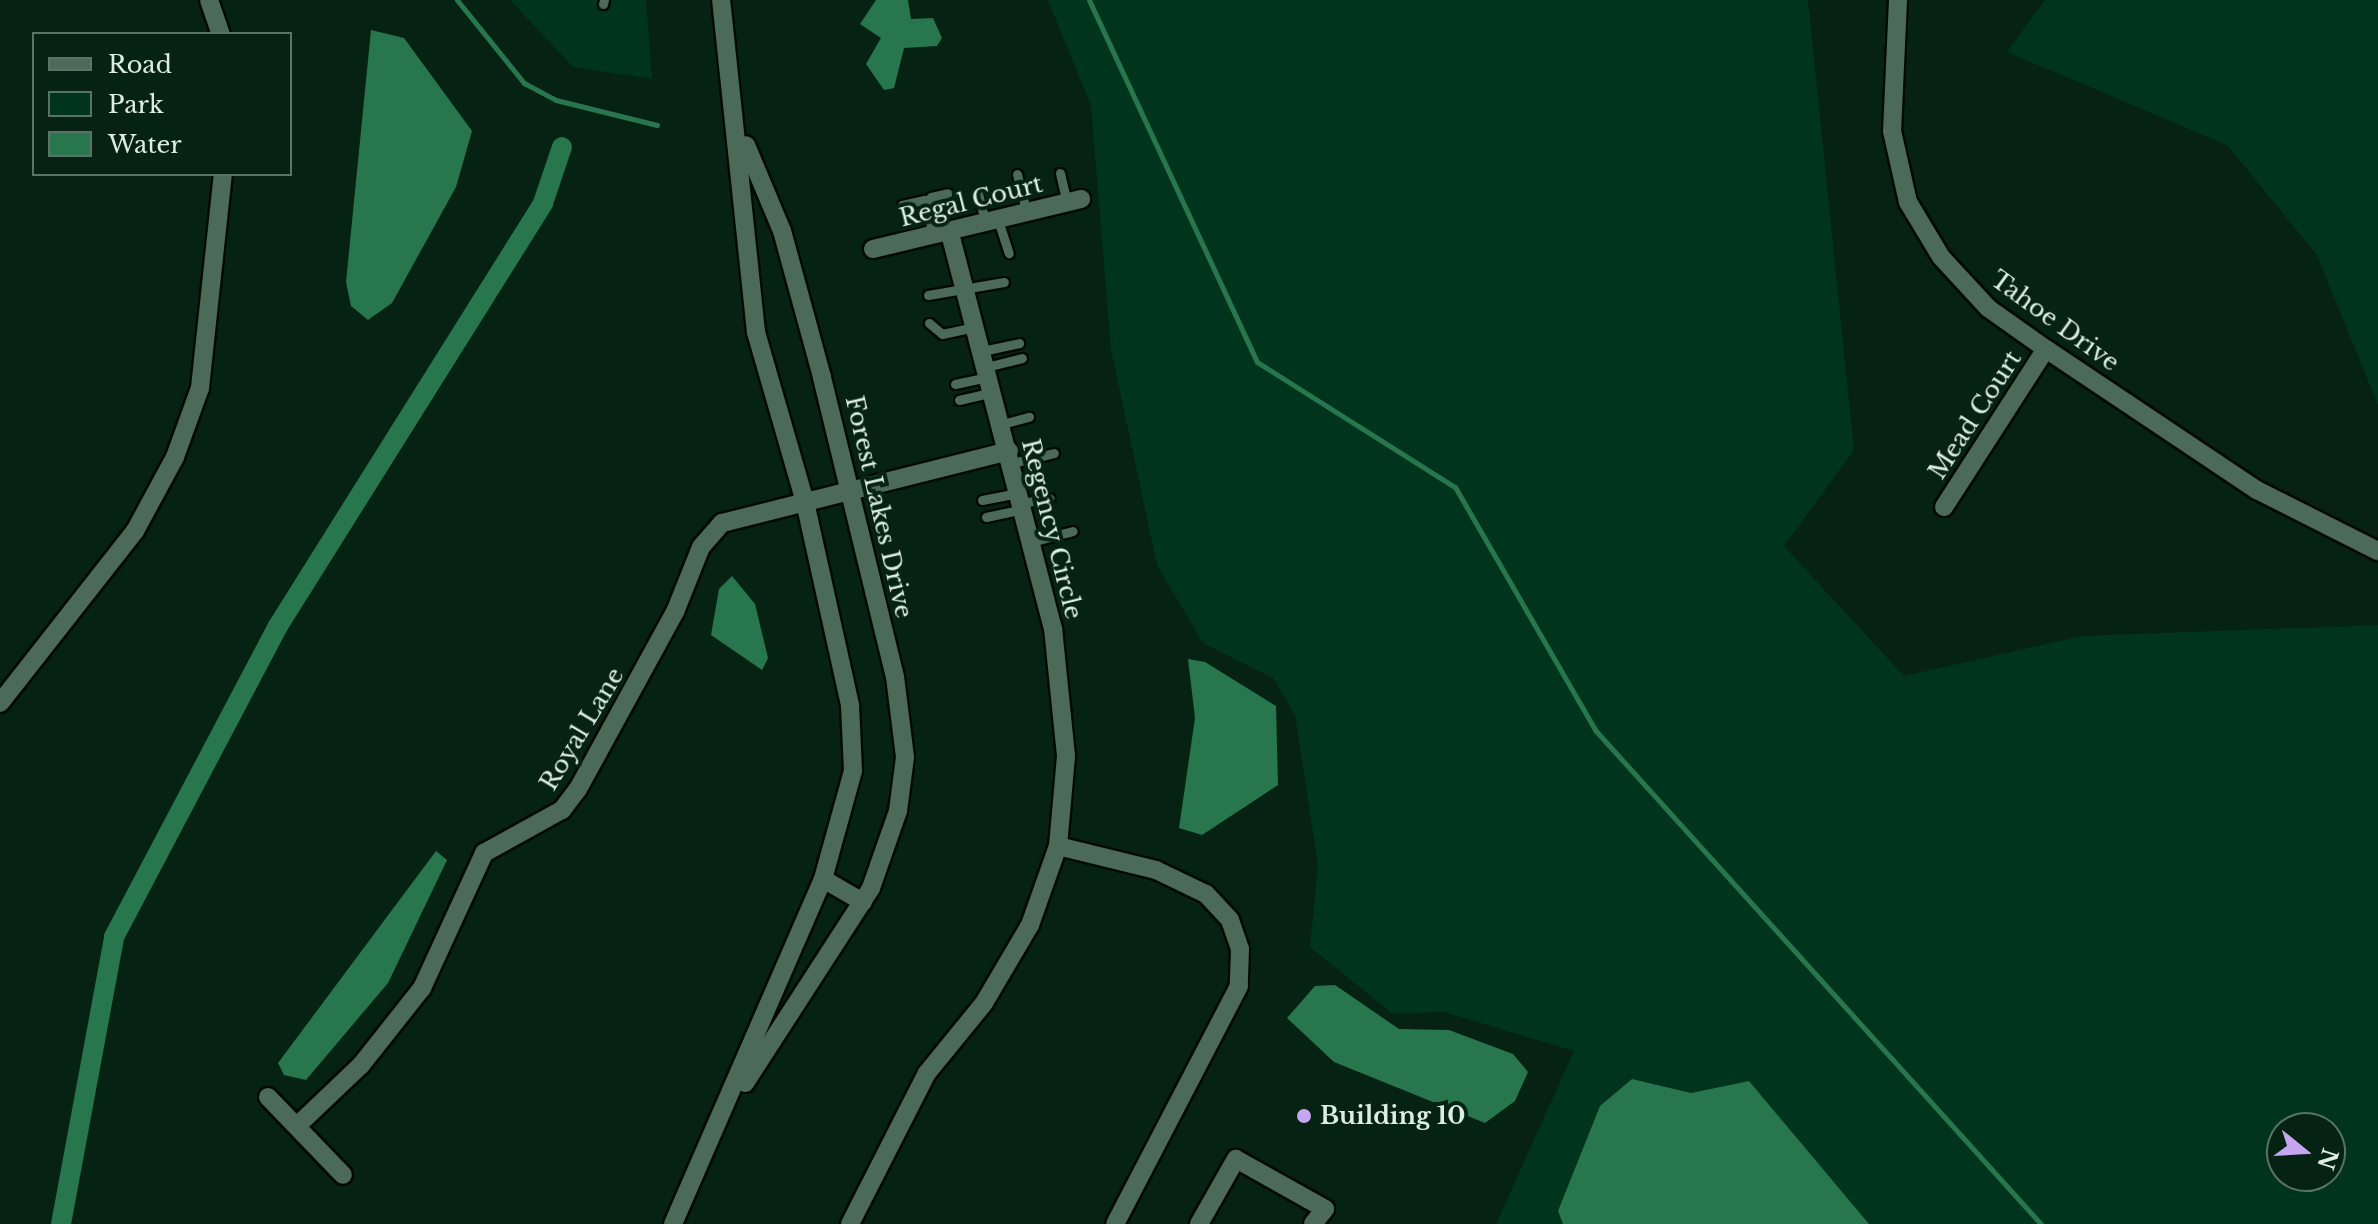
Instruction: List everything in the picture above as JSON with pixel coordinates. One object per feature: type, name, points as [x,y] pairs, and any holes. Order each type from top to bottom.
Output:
[{"type":"street","points":[[209,0],[220,32]]},
{"type":"street","name":"Forest Lakes Drive","points":[[673,1224],[727,1112],[780,966],[823,879],[847,804],[853,734],[805,502],[756,332],[740,129],[721,0]]},
{"type":"street","name":"Tahoe Drive","points":[[1898,0],[1892,131],[1908,202],[1941,257],[1988,308],[2046,349],[2257,490],[2378,551]]},
{"type":"street","name":"Forest Lakes Drive","points":[[727,1112],[863,902],[898,811],[905,757],[895,677],[782,231],[740,129]]},
{"type":"street","points":[[0,703],[135,531],[175,457],[200,388],[223,176]]},
{"type":"street","name":"Regal Court","points":[[873,249],[1074,201]]},
{"type":"street","name":"Regency Circle","points":[[850,1224],[927,1073],[984,1003],[1030,925],[1058,846],[1066,756],[1053,629],[965,289],[940,232]]},
{"type":"street","name":"Mead Court","points":[[1944,507],[2046,349]]},
{"type":"street","name":"Royal Lane","points":[[299,1124],[361,1065],[422,988],[484,853],[562,810],[578,789],[675,612],[701,547],[722,523],[850,491],[1010,457]]},
{"type":"street","points":[[1058,846],[1156,870],[1206,894],[1230,920],[1240,949],[1239,986],[1115,1224]]},
{"type":"street","points":[[823,879],[863,902]]},
{"type":"street","points":[[268,1097],[299,1124],[343,1175]]},
{"type":"street","points":[[1199,1224],[1236,1159],[1325,1209],[1313,1224]]},
{"type":"lane","points":[[1060,173],[1074,201]]},
{"type":"lane","points":[[1017,174],[1026,210]]},
{"type":"lane","points":[[940,232],[931,197],[948,193]]},
{"type":"lane","points":[[978,193],[1009,253]]},
{"type":"lane","points":[[902,205],[924,200],[940,232]]},
{"type":"lane","points":[[928,295],[1004,282]]},
{"type":"lane","points":[[929,323],[942,334],[975,327]]},
{"type":"lane","points":[[959,400],[1019,343]]},
{"type":"lane","points":[[955,384],[1022,358]]},
{"type":"lane","points":[[1002,424],[1029,417]]},
{"type":"lane","points":[[1010,457],[1054,453]]},
{"type":"lane","points":[[982,500],[1021,502],[1050,498]]},
{"type":"lane","points":[[986,517],[1021,502]]},
{"type":"lane","points":[[1031,542],[1073,531]]},
{"type":"green space","points":[[510,0],[646,0],[652,79],[573,67]]},
{"type":"green space","points":[[1048,0],[1808,0],[1854,450],[1784,546],[1904,676],[2082,636],[2378,625],[2378,1224],[1869,1224],[1749,1081],[1691,1093],[1632,1079],[1558,1211],[1563,1224],[1496,1224],[1574,1051],[1444,1012],[1393,1014],[1310,947],[1318,865],[1295,715],[1273,678],[1203,643],[1157,565],[1111,350],[1091,106]]},
{"type":"green space","points":[[2045,0],[2378,0],[2378,405],[2317,255],[2227,145],[2007,52]]},
{"type":"water","points":[[876,0],[908,0],[911,19],[933,18],[942,38],[937,46],[904,48],[894,88],[884,90],[866,64],[881,38],[860,24]]},
{"type":"water","points":[[371,30],[404,38],[472,131],[456,187],[392,303],[368,320],[351,306],[346,282]]},
{"type":"water","points":[[732,576],[755,604],[768,658],[762,670],[711,635],[719,589]]},
{"type":"water","points":[[1188,659],[1205,662],[1276,706],[1278,785],[1202,835],[1179,828],[1195,718]]},
{"type":"water","points":[[436,851],[447,860],[388,983],[306,1080],[284,1075],[278,1063]]},
{"type":"water","points":[[1335,985],[1399,1029],[1449,1030],[1513,1054],[1528,1072],[1515,1101],[1485,1123],[1334,1062],[1287,1018],[1315,986]]},
{"type":"water","points":[[1632,1079],[1691,1093],[1749,1081],[1869,1224],[1563,1224],[1558,1211],[1600,1106]]},
{"type":"waterway","points":[[457,0],[524,83],[556,100],[657,125]]},
{"type":"waterway","points":[[1089,0],[1257,362],[1455,487],[1596,731],[2041,1224]]},
{"type":"waterway","points":[[61,1224],[114,937],[278,626],[543,203],[562,147]]},
{"type":"place","name":"Building 10","points":[[1304,1116]]}]
